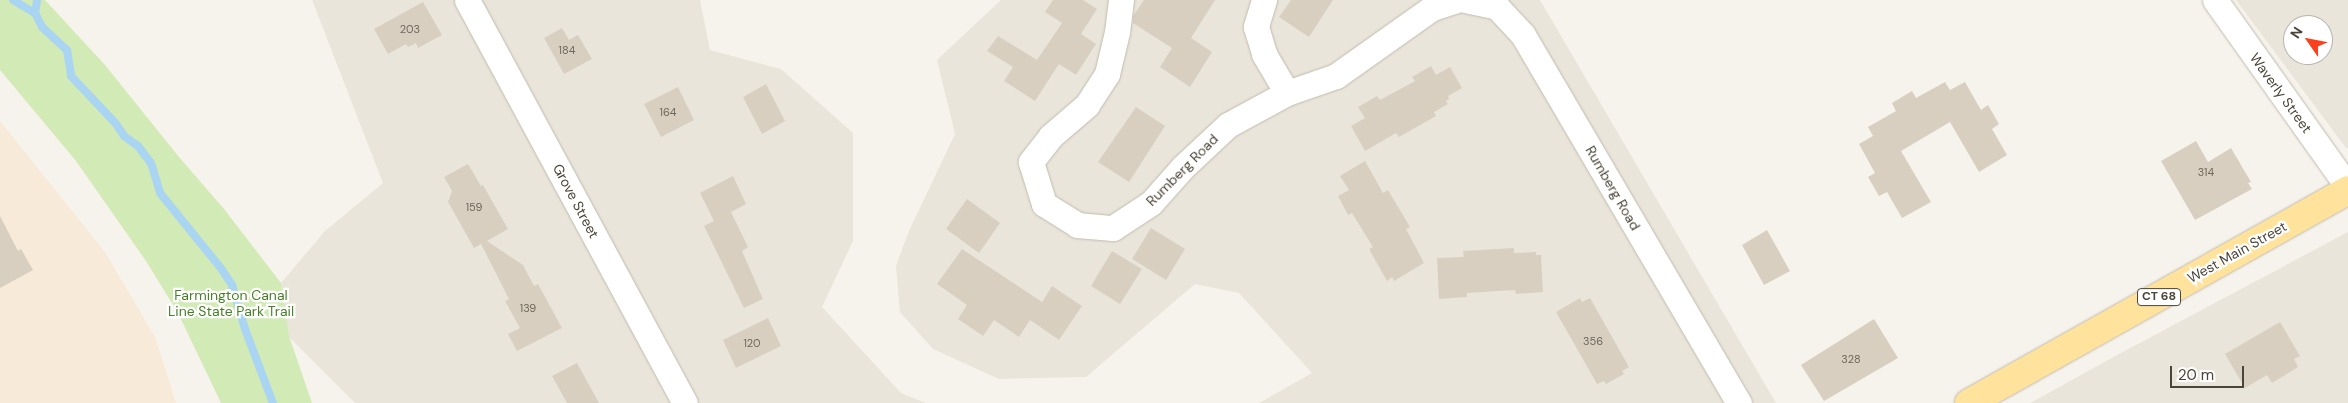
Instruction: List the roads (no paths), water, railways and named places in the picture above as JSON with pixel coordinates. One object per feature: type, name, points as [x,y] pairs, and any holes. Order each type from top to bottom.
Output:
[{"type":"main road","name":"West Main Street","points":[[1969,403],[2348,188]]},
{"type":"street","name":"Grove Street","points":[[467,0],[685,403]]},
{"type":"street","name":"Rumberg Road","points":[[1121,0],[1117,32],[1108,74],[1086,105],[1051,136],[1031,162],[1044,204],[1077,225],[1113,228],[1151,203],[1183,167],[1228,125],[1287,93],[1336,76],[1432,8],[1456,0]]},
{"type":"street","points":[[1264,0],[1256,27],[1264,54],[1287,93]]},
{"type":"street","name":"Rumberg Road","points":[[1465,0],[1497,7],[1524,35],[1739,403]]},
{"type":"street","name":"Waverly Street","points":[[2214,0],[2348,188]]},
{"type":"waterway","points":[[13,0],[35,13],[42,27],[67,50],[71,76],[116,124],[124,136],[138,146],[151,163],[160,193],[220,267],[232,285],[245,329],[273,403]]},
{"type":"waterway","points":[[35,13],[37,0]]},
{"type":"park label","name":"Farmington Canal Line State Park Trail","points":[[231,304]]}]
